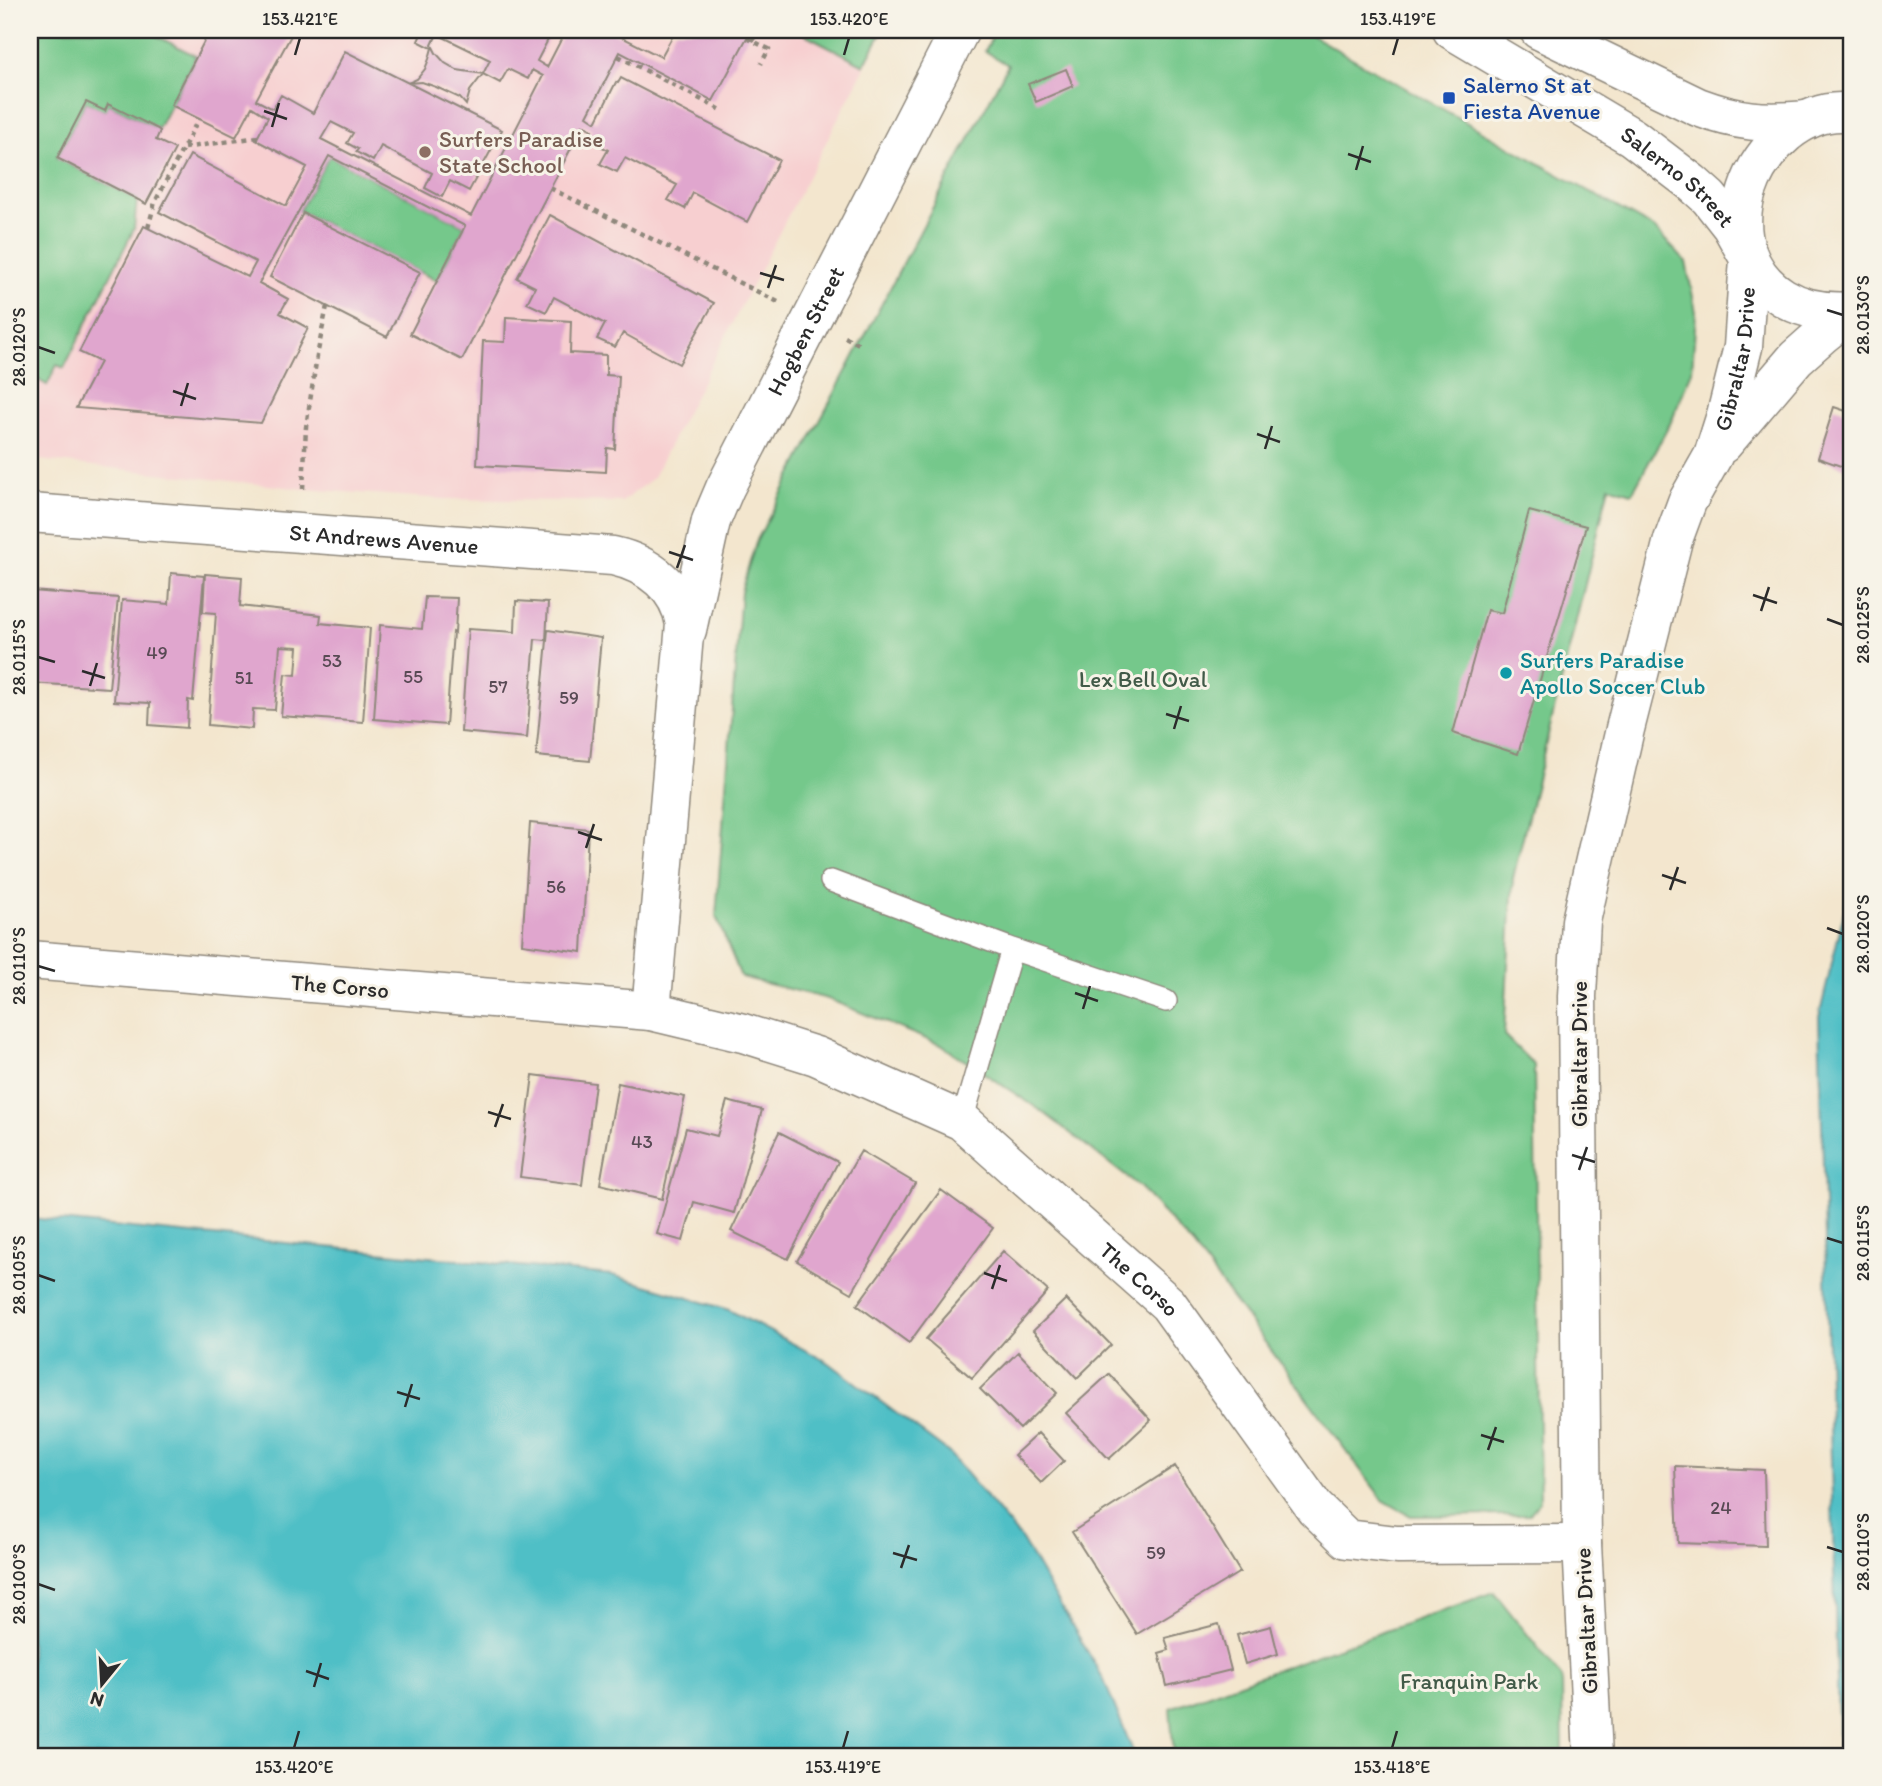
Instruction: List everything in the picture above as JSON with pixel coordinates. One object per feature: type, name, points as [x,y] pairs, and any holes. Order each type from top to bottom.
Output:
[{"type":"street","name":"Hogben Street","points":[[684,646],[711,521],[725,488],[960,30]]},
{"type":"street","name":"Salerno Street","points":[[1452,30],[1632,136],[1691,182],[1709,198],[1731,226],[1747,255],[1770,286],[1793,303],[1825,312],[1852,311]]},
{"type":"street","points":[[1539,30],[1722,116],[1775,123],[1825,116]]},
{"type":"street","name":"Gibraltar Drive","points":[[1713,456],[1743,347],[1747,255],[1742,233],[1742,216],[1750,182],[1770,149],[1797,125],[1825,116],[1852,93]]},
{"type":"street","name":"Gibraltar Drive","points":[[1593,1756],[1582,1544],[1577,996],[1581,921],[1625,729],[1673,540],[1687,502],[1713,456],[1796,358],[1852,311]]},
{"type":"street","name":"St Andrews Avenue","points":[[30,513],[613,556],[645,568],[674,594],[685,624],[684,646]]},
{"type":"street","points":[[651,1011],[684,646]]},
{"type":"street","name":"The Corso","points":[[30,960],[651,1011],[743,1033],[816,1056],[962,1121],[1168,1304],[1315,1508],[1347,1539],[1397,1545],[1582,1544]]},
{"type":"lane","points":[[831,881],[1012,949],[1166,1001]]},
{"type":"lane","points":[[962,1121],[1012,949]]},
{"type":"path","points":[[621,37],[625,30]]},
{"type":"path","points":[[758,30],[750,39],[769,49],[761,64]]},
{"type":"path","points":[[618,56],[723,111]]},
{"type":"path","points":[[148,228],[155,202],[199,118]]},
{"type":"path","points":[[183,148],[258,137]]},
{"type":"path","points":[[550,188],[859,344]]},
{"type":"path","points":[[303,489],[306,427],[327,306]]},
{"type":"shaded area","name":"Surfers Paradise State School","points":[[30,30],[884,30],[652,479],[622,502],[444,499],[303,489],[30,459]]},
{"type":"green space","points":[[30,30],[145,30],[196,56],[158,129],[109,104],[105,111],[86,102],[57,158],[137,199],[134,229],[64,368],[57,365],[47,385],[30,375]]},
{"type":"green space","points":[[797,30],[883,30],[864,65]]},
{"type":"green space","name":"Lex Bell Oval","points":[[996,30],[1302,30],[1654,228],[1686,262],[1696,312],[1692,371],[1672,420],[1632,493],[1609,486],[1513,878],[1504,1035],[1534,1065],[1540,1501],[1529,1515],[1411,1516],[1383,1500],[1193,1246],[1141,1188],[1043,1112],[941,1045],[828,999],[741,977],[716,916],[741,592],[756,542],[1008,65],[985,51]]},
{"type":"green space","points":[[329,156],[465,226],[437,281],[299,211]]},
{"type":"green space","name":"Franquin Park","points":[[1494,1592],[1562,1678],[1563,1756],[1174,1756],[1170,1708]]},
{"type":"water","points":[[1852,879],[1852,1756],[1839,1756],[1819,1017]]},
{"type":"water","points":[[30,1218],[612,1275],[729,1310],[828,1362],[949,1453],[1022,1540],[1103,1678],[1135,1756],[30,1756]]},
{"type":"building","points":[[210,30],[294,30],[256,100],[273,109],[281,95],[313,113],[345,51],[408,83],[417,79],[425,69],[432,48],[418,41],[423,30],[553,30],[537,61],[547,67],[566,30],[608,30],[661,57],[676,30],[746,30],[750,32],[713,101],[620,52],[587,116],[596,122],[616,82],[621,78],[779,160],[747,222],[693,193],[685,209],[668,200],[677,185],[625,158],[617,172],[600,164],[608,150],[588,139],[592,130],[583,125],[462,360],[410,334],[465,226],[329,156],[259,283],[288,299],[280,313],[308,328],[261,423],[76,408],[100,362],[79,352],[144,226],[248,277],[256,262],[159,212],[190,155],[286,206],[307,167],[256,140],[268,117],[252,107],[236,137],[171,105]],"holes":[[[437,34],[490,60],[483,74],[457,70],[445,63],[436,53],[432,45]],[[508,69],[528,79],[532,70],[543,76],[471,216],[321,139],[331,122],[353,133],[347,143],[358,149],[356,152],[373,161],[381,146],[432,173],[425,188],[442,197],[450,181],[469,191],[502,130],[409,83],[422,82],[460,98],[466,105],[470,91],[483,74],[500,83]]]},
{"type":"building","points":[[1066,69],[1073,86],[1036,102],[1028,84]]},
{"type":"building","points":[[86,102],[105,111],[108,104],[158,129],[160,131],[156,140],[175,149],[146,204],[57,158]]},
{"type":"building","points":[[303,213],[420,272],[387,337],[270,277]]},
{"type":"building","points":[[550,215],[714,303],[679,364],[623,333],[615,347],[597,339],[605,324],[554,297],[546,312],[527,303],[535,287],[517,278]]},
{"type":"building","points":[[506,317],[571,321],[570,353],[606,355],[606,375],[619,376],[615,449],[607,448],[606,472],[477,465],[483,341],[505,342]]},
{"type":"building","points":[[1834,407],[1852,413],[1852,470],[1818,458]]},
{"type":"building","name":"Surfers Paradise Apollo Soccer Club","points":[[1529,511],[1586,526],[1518,754],[1453,733],[1487,610],[1502,613]]},
{"type":"building","points":[[171,573],[204,576],[193,701],[188,700],[187,728],[149,725],[150,703],[114,701],[122,600],[169,604]]},
{"type":"building","points":[[205,574],[242,577],[240,606],[321,615],[320,623],[370,628],[363,722],[281,716],[285,674],[296,675],[298,647],[280,646],[275,710],[253,709],[252,729],[208,725],[216,613],[203,612]]},
{"type":"building","points":[[32,591],[118,598],[109,688],[30,683]]},
{"type":"building","points":[[425,597],[457,598],[446,725],[374,719],[380,625],[422,629]]},
{"type":"building","points":[[516,601],[548,603],[546,640],[535,639],[527,738],[461,732],[468,629],[515,632]]},
{"type":"building","points":[[548,630],[601,638],[590,761],[536,756]]},
{"type":"building","points":[[530,823],[588,829],[582,952],[522,944]]},
{"type":"building","points":[[533,1075],[595,1083],[582,1185],[520,1177]]},
{"type":"building","points":[[618,1083],[685,1097],[662,1199],[600,1184]]},
{"type":"building","points":[[727,1101],[762,1110],[734,1213],[694,1202],[683,1241],[657,1234],[686,1128],[717,1136]]},
{"type":"building","points":[[779,1132],[838,1162],[788,1259],[731,1231]]},
{"type":"building","points":[[861,1151],[915,1183],[852,1293],[797,1261]]},
{"type":"building","points":[[941,1190],[993,1228],[909,1343],[857,1305]]},
{"type":"building","points":[[1003,1251],[1048,1291],[972,1378],[926,1339]]},
{"type":"building","points":[[1066,1299],[1111,1345],[1077,1378],[1033,1331]]},
{"type":"building","points":[[1018,1352],[1057,1393],[1020,1429],[980,1389]]},
{"type":"building","points":[[1109,1374],[1151,1420],[1109,1459],[1066,1413]]},
{"type":"building","points":[[1038,1433],[1064,1461],[1041,1483],[1014,1455]]},
{"type":"building","points":[[1175,1466],[1240,1572],[1137,1634],[1072,1532]]},
{"type":"building","points":[[1675,1466],[1764,1470],[1766,1546],[1678,1543]]},
{"type":"building","points":[[1219,1624],[1231,1670],[1167,1686],[1159,1653],[1169,1650],[1165,1638]]},
{"type":"building","points":[[1271,1626],[1278,1654],[1245,1664],[1237,1635]]},
{"type":"place","name":"Salerno St at Fiesta Avenue","points":[[1449,98]]},
{"type":"place","name":"Surfers Paradise State School","points":[[425,152]]},
{"type":"place","name":"Surfers Paradise Apollo Soccer Club","points":[[1506,673]]}]
